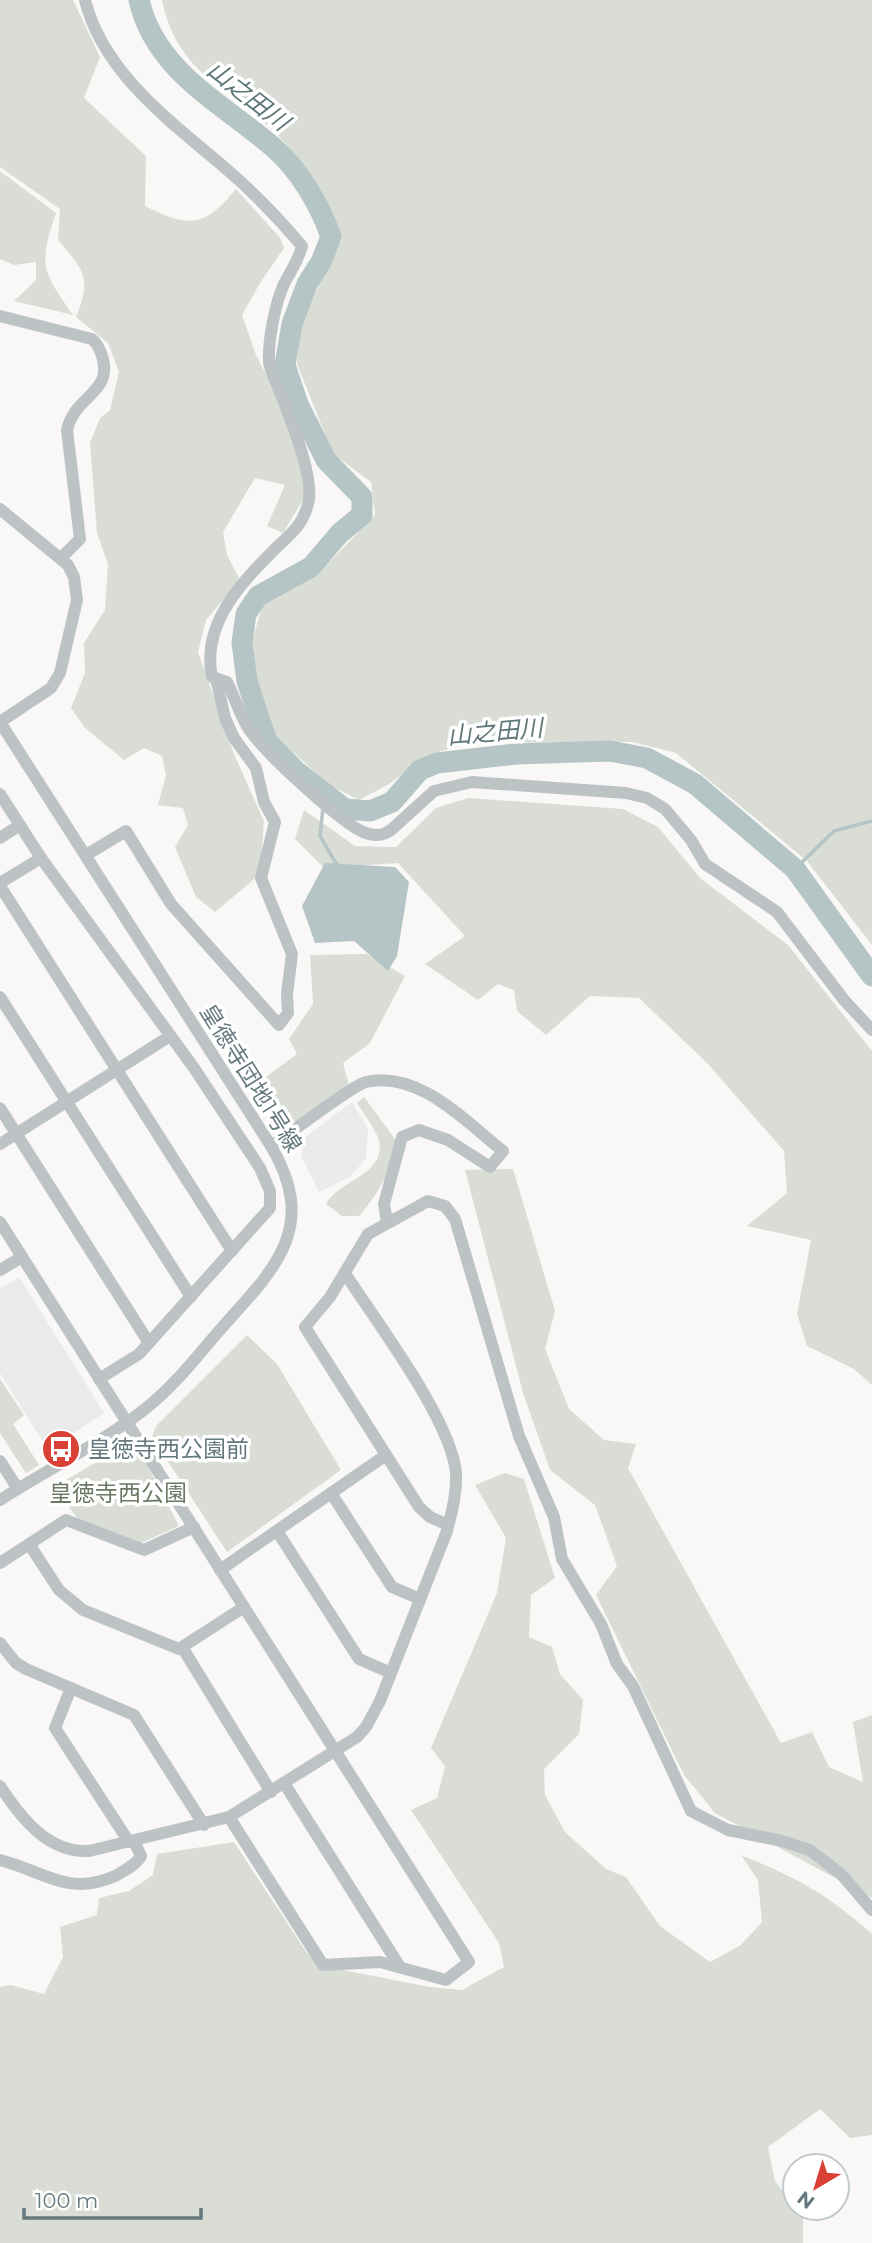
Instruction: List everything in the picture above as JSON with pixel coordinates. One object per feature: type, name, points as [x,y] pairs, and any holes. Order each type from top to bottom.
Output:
[{"type":"street","points":[[85,0],[100,36],[142,94],[173,127],[232,174],[302,246],[297,267],[284,284],[275,319],[269,363],[299,443],[310,501],[298,528],[239,588],[217,622],[209,660],[212,677],[227,682],[247,726],[270,753],[342,817],[360,830],[374,835],[384,835],[391,830],[434,791],[472,782],[626,793],[654,802],[675,819],[705,864],[758,896],[788,923],[844,1000],[872,1030]]},
{"type":"street","points":[[0,316],[92,340],[96,342],[106,368],[105,377],[69,419],[67,430],[80,539],[61,558]]},
{"type":"street","points":[[0,509],[61,558],[74,577],[77,600],[60,673],[51,688],[0,722]]},
{"type":"street","points":[[86,855],[126,831],[171,904],[279,1025],[288,1013],[287,994],[292,954],[261,878],[275,822],[264,803],[256,768],[234,738],[225,719],[216,678]]},
{"type":"street","name":"皇徳寺団地1号線","points":[[0,722],[271,1146],[289,1182],[293,1212],[291,1229],[278,1262],[267,1278],[164,1392],[126,1422],[0,1500]]},
{"type":"street","points":[[0,794],[41,858],[170,1036],[260,1168],[270,1191],[270,1209],[191,1297],[139,1353],[99,1379]]},
{"type":"street","points":[[0,838],[20,825]]},
{"type":"street","points":[[41,858],[0,884],[232,1251]]},
{"type":"street","points":[[0,997],[191,1297]]},
{"type":"street","points":[[0,1144],[170,1036]]},
{"type":"street","points":[[271,1146],[365,1083],[392,1082],[412,1085],[445,1105],[503,1152],[490,1167],[448,1140],[419,1129],[402,1136],[384,1204],[387,1222]]},
{"type":"street","points":[[0,1108],[149,1343]]},
{"type":"street","points":[[449,1525],[430,1517],[419,1507],[305,1327],[319,1313],[345,1273],[362,1240],[387,1222],[428,1201],[446,1206],[455,1219],[519,1436],[554,1517],[562,1559],[601,1624],[617,1664],[633,1686],[691,1811],[713,1825],[728,1830],[782,1841],[810,1850],[842,1875],[872,1910]]},
{"type":"street","points":[[0,1222],[470,1959],[446,1980],[380,1962],[323,1965],[229,1817]]},
{"type":"street","points":[[0,1270],[22,1257]]},
{"type":"street","points":[[0,1786],[32,1827],[60,1848],[89,1851],[229,1817],[336,1751],[366,1727],[391,1673],[449,1525],[456,1490],[449,1439],[345,1273]]},
{"type":"street","points":[[220,1570],[386,1455]]},
{"type":"street","points":[[0,1461],[18,1489]]},
{"type":"street","points":[[331,1493],[392,1587],[420,1599]]},
{"type":"street","points":[[0,1563],[66,1520],[144,1550],[194,1527]]},
{"type":"street","points":[[277,1531],[359,1659],[391,1673]]},
{"type":"street","points":[[29,1544],[60,1590],[76,1605],[179,1649],[244,1607]]},
{"type":"street","points":[[0,1643],[16,1663],[26,1670],[134,1715],[204,1825]]},
{"type":"street","points":[[182,1647],[271,1791]]},
{"type":"street","points":[[0,1860],[56,1882],[77,1885],[103,1880],[134,1864],[141,1856],[55,1728],[71,1688]]},
{"type":"street","points":[[284,1783],[400,1967]]},
{"type":"shaded area","points":[[325,863],[395,867],[409,882],[397,956],[388,971],[354,941],[315,943],[302,906]]},
{"type":"shaded area","points":[[352,1102],[368,1129],[366,1158],[351,1176],[319,1192],[301,1156],[304,1138]]},
{"type":"shaded area","points":[[19,1277],[104,1413],[48,1450],[0,1373],[0,1289]]},
{"type":"green space","points":[[0,0],[73,0],[100,57],[84,98],[146,156],[145,206],[173,218],[195,220],[214,211],[236,189],[280,238],[284,248],[242,315],[256,355],[286,413],[303,467],[306,495],[283,533],[267,526],[285,485],[255,478],[223,532],[227,555],[240,580],[206,620],[198,652],[234,754],[264,821],[260,874],[215,912],[196,897],[175,847],[188,825],[183,808],[158,805],[166,775],[162,756],[144,748],[124,760],[85,728],[71,708],[85,673],[84,643],[105,610],[108,564],[97,533],[90,443],[100,418],[110,410],[119,372],[108,343],[76,317],[84,293],[83,275],[58,240],[60,209],[0,167]]},
{"type":"green space","points":[[162,0],[872,0],[872,945],[807,861],[676,753],[632,742],[472,743],[431,754],[389,784],[359,800],[329,785],[273,734],[254,679],[253,638],[263,604],[317,575],[375,515],[371,482],[333,454],[297,364],[299,325],[342,240],[303,165],[267,125],[195,66],[170,27]]},
{"type":"green space","points":[[0,171],[56,213],[47,245],[46,267],[55,288],[73,315],[14,301],[36,280],[36,262],[14,265],[0,259]]},
{"type":"green space","points":[[468,798],[623,809],[658,827],[700,878],[788,945],[872,1051],[872,1385],[854,1369],[807,1346],[797,1314],[811,1240],[747,1226],[787,1193],[784,1151],[707,1063],[639,998],[590,996],[546,1035],[517,1011],[514,990],[498,984],[478,1000],[425,964],[465,936],[398,863],[324,868],[295,839],[304,810],[355,846],[396,847],[436,808]]},
{"type":"green space","points":[[367,954],[405,976],[370,1043],[343,1063],[350,1089],[287,1127],[259,1082],[297,1054],[289,1039],[313,1004],[310,955]]},
{"type":"green space","points":[[364,1097],[398,1143],[383,1182],[366,1207],[359,1216],[342,1216],[326,1204],[332,1196],[369,1170],[376,1162],[379,1152],[377,1136],[357,1103]]},
{"type":"green space","points":[[513,1169],[555,1311],[545,1349],[569,1409],[604,1440],[636,1444],[628,1468],[781,1743],[812,1732],[829,1767],[863,1782],[853,1722],[872,1715],[872,1898],[715,1813],[684,1775],[596,1595],[617,1566],[595,1505],[550,1470],[523,1393],[465,1170]]},
{"type":"green space","points":[[247,1335],[277,1364],[341,1470],[227,1552],[152,1437],[156,1426]]},
{"type":"green space","points":[[0,1379],[24,1415],[13,1424],[39,1465],[26,1473],[0,1433]]},
{"type":"green space","name":"皇徳寺西公園","points":[[127,1444],[140,1451],[179,1526],[141,1543],[78,1519],[54,1487]]},
{"type":"green space","points":[[505,1473],[524,1479],[555,1578],[531,1595],[529,1637],[552,1647],[560,1674],[583,1700],[579,1734],[544,1769],[545,1795],[565,1832],[606,1869],[626,1877],[660,1926],[710,1962],[741,1945],[762,1922],[758,1880],[741,1855],[811,1888],[872,1934],[872,2135],[850,2138],[820,2109],[768,2147],[775,2181],[781,2188],[781,2222],[803,2222],[803,2243],[0,2243],[0,1987],[11,1985],[44,1994],[63,1957],[60,1927],[97,1915],[99,1898],[129,1891],[153,1875],[157,1854],[234,1842],[307,1953],[332,1968],[430,1987],[462,1990],[504,1967],[499,1943],[411,1810],[437,1798],[445,1766],[431,1748],[497,1593],[506,1538],[475,1485]]},
{"type":"waterway","name":"山之田川","points":[[139,0],[147,25],[175,66],[212,100],[283,156],[315,200],[331,237],[321,262],[307,284],[292,324],[285,365],[298,404],[326,460],[362,497],[362,515],[340,533],[311,567],[258,596],[246,614],[242,643],[247,681],[267,741],[296,771],[345,809],[370,811],[392,802],[420,770],[437,763],[516,754],[610,751],[647,758],[695,784],[795,869],[872,976]]},
{"type":"waterway","points":[[323,808],[320,836],[337,865]]},
{"type":"waterway","points":[[795,869],[834,831],[872,821]]},
{"type":"place","name":"皇徳寺西公園前","points":[[61,1449]]}]
